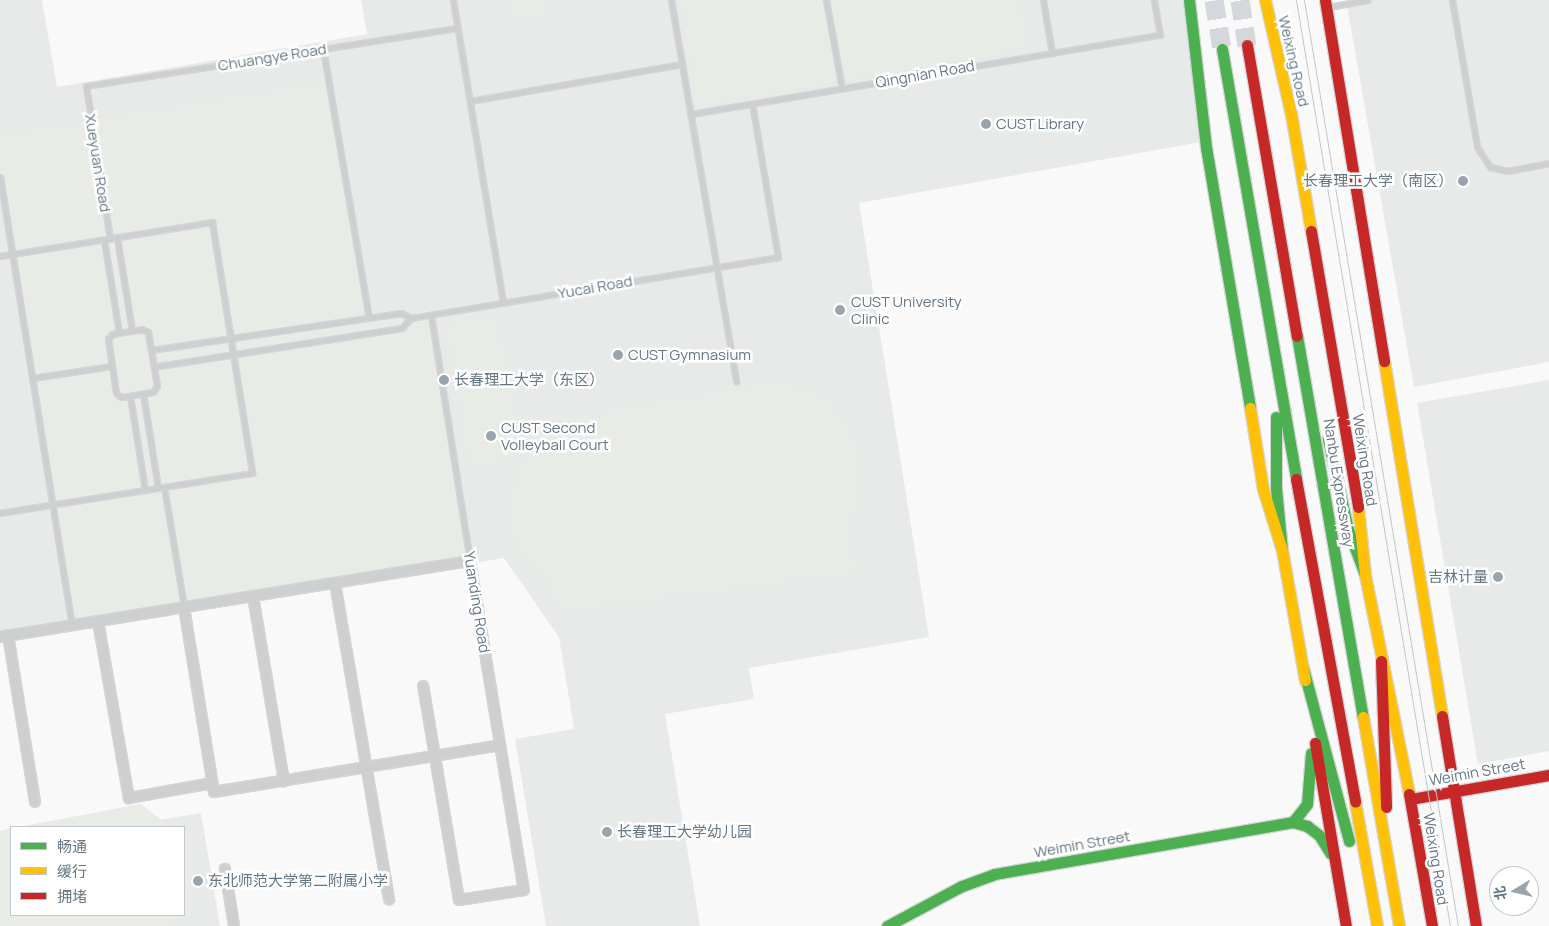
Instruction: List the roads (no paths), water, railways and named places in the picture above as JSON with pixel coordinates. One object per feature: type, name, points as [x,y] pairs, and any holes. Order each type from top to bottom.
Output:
[{"type":"main road","points":[[1197,0],[1189,5],[1206,147],[1263,489],[1282,550]]},
{"type":"main road","name":"Weixing Road","points":[[1264,1],[1293,124],[1357,500],[1366,575],[1381,661],[1411,799],[1432,926]]},
{"type":"main road","name":"Weixing Road","points":[[1326,3],[1452,792],[1476,926]]},
{"type":"main road","name":"Nanbu Expressway","points":[[1247,45],[1296,317],[1399,926]]},
{"type":"main road","points":[[1222,49],[1276,369],[1368,886],[1377,926]]},
{"type":"main road","points":[[1296,317],[1321,404],[1348,529],[1366,575]]},
{"type":"main road","points":[[1276,369],[1276,488],[1282,550],[1346,926]]},
{"type":"main road","points":[[1381,661],[1387,786],[1383,838]]},
{"type":"main road","points":[[1303,668],[1345,833],[1368,886]]},
{"type":"main road","points":[[1313,731],[1308,767],[1310,790],[1303,812],[1293,822],[1307,826],[1319,835],[1335,860]]},
{"type":"main road","name":"Weimin Street","points":[[1411,799],[1549,775]]},
{"type":"main road","name":"Weimin Street","points":[[887,926],[898,923],[962,886],[995,874],[1293,822]]},
{"type":"street","points":[[35,802],[4,636],[470,561]]},
{"type":"street","name":"Yuanding Road","points":[[435,756],[459,900],[524,890],[470,561]]},
{"type":"street","points":[[335,583],[389,899]]},
{"type":"street","points":[[252,596],[284,781]]},
{"type":"street","points":[[184,607],[214,792],[500,745]]},
{"type":"street","points":[[98,621],[129,798],[212,783]]},
{"type":"street","points":[[423,686],[435,756]]},
{"type":"street","points":[[224,869],[234,926]]},
{"type":"lane","points":[[453,0],[503,303]]},
{"type":"lane","points":[[672,0],[736,382]]},
{"type":"lane","points":[[826,0],[842,88]]},
{"type":"lane","points":[[1043,0],[1052,53]]},
{"type":"lane","name":"Qingnian Road","points":[[691,114],[1160,35],[1154,0]]},
{"type":"lane","points":[[1326,3],[1367,0]]},
{"type":"lane","points":[[1452,0],[1478,147],[1490,167],[1508,171],[1549,163]]},
{"type":"lane","name":"Chuangye Road","points":[[86,86],[458,28]]},
{"type":"lane","points":[[323,49],[369,318]]},
{"type":"lane","points":[[470,101],[682,64]]},
{"type":"lane","name":"Xueyuan Road","points":[[86,86],[119,333]]},
{"type":"lane","name":"Yucai Road","points":[[151,350],[400,313],[411,318],[778,256],[752,104]]},
{"type":"lane","points":[[0,177],[72,625]]},
{"type":"lane","points":[[0,256],[212,222],[252,473],[0,513]]},
{"type":"lane","points":[[117,238],[132,331]]},
{"type":"lane","name":"Yuanding Road","points":[[431,315],[470,561]]},
{"type":"lane","name":"Yucai Road","points":[[154,367],[402,328],[411,318]]},
{"type":"lane","points":[[132,331],[148,332],[157,386],[153,392],[121,397],[116,393],[108,339],[119,333],[132,331]]},
{"type":"lane","points":[[32,378],[112,366]]},
{"type":"lane","points":[[143,394],[184,607]]},
{"type":"lane","points":[[130,396],[145,490]]},
{"type":"tunnel","points":[[1214,0],[1222,49]]},
{"type":"tunnel","points":[[1240,0],[1247,45]]},
{"type":"tram line","points":[[1296,0],[1450,926]]},
{"type":"tram line","points":[[1304,0],[1458,926]]},
{"type":"place","name":"CUST Library","points":[[986,124]]},
{"type":"place","name":"长春理工大学（南区）","points":[[1463,181]]},
{"type":"place","name":"CUST University Clinic","points":[[840,310]]},
{"type":"place","name":"CUST Gymnasium","points":[[618,355]]},
{"type":"place","name":"长春理工大学（东区）","points":[[444,380]]},
{"type":"place","name":"CUST Second Volleyball Court","points":[[491,436]]},
{"type":"place","name":"吉林计量","points":[[1498,577]]},
{"type":"place","name":"长春理工大学幼儿园","points":[[607,832]]},
{"type":"place","name":"东北师范大学第二附属小学","points":[[198,881]]}]
